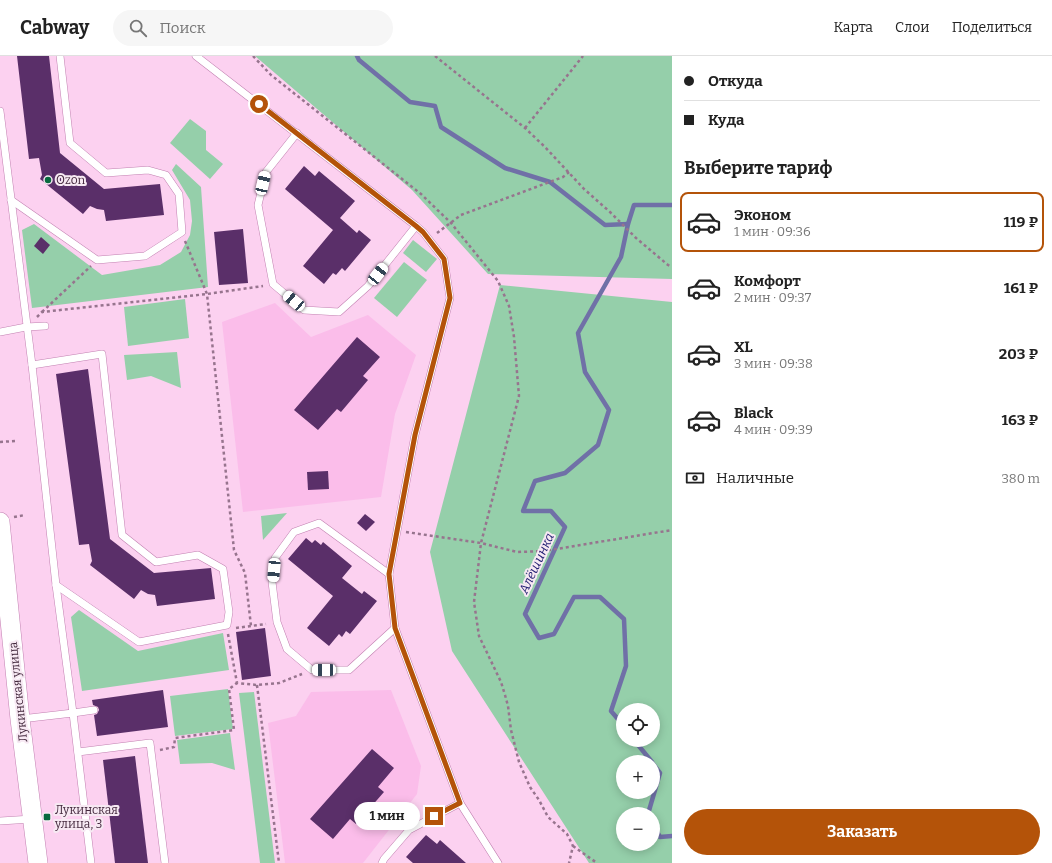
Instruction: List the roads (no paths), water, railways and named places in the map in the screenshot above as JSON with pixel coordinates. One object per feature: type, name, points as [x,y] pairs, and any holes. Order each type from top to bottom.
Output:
[{"type":"street","name":"Лукинская улица","points":[[0,522],[20,719],[38,863]]},
{"type":"lane","points":[[11,200],[97,260],[145,256],[182,232],[179,194],[166,175],[148,170],[106,173],[70,143],[60,56]]},
{"type":"lane","points":[[196,56],[416,226],[444,259],[450,298],[415,435],[389,574],[395,628],[460,803],[498,863]]},
{"type":"lane","points":[[0,111],[26,327],[32,365],[56,586],[91,863]]},
{"type":"lane","points":[[297,133],[266,172],[258,205],[273,284],[304,310],[339,312],[368,286],[416,226]]},
{"type":"lane","points":[[0,332],[26,327],[45,326]]},
{"type":"lane","points":[[32,365],[102,354],[122,535],[156,562],[198,555],[223,569],[230,612],[227,625],[139,642],[56,586]]},
{"type":"lane","points":[[389,574],[319,523],[294,532],[275,558],[272,582],[277,622],[287,649],[312,670],[349,670],[395,628]]},
{"type":"lane","points":[[20,719],[94,710]]},
{"type":"lane","points":[[78,752],[150,744],[165,863]]},
{"type":"lane","points":[[382,863],[409,830],[460,803]]},
{"type":"lane","points":[[0,821],[33,818]]},
{"type":"waterway","points":[[357,56],[359,60],[410,102],[435,106],[441,127],[505,168],[550,182],[605,225],[628,224]]},
{"type":"waterway","name":"Алёшинка","points":[[616,717],[611,711],[626,666],[624,619],[600,597],[574,597],[554,634],[539,638],[525,614],[565,527],[551,511],[523,511],[535,481],[565,473],[598,445],[609,410],[585,372],[578,333],[621,257],[628,224],[634,205],[672,205]]},
{"type":"waterway","name":"Алёшинка","points":[[640,747],[646,755]]},
{"type":"waterway","name":"Алёшинка","points":[[650,807],[652,799]]},
{"type":"waterway","name":"Алёшинка","points":[[660,837],[672,836]]},
{"type":"place","name":"Ozon","points":[[48,180]]},
{"type":"place","name":"Лукинская улица, 3","points":[[47,817]]}]
